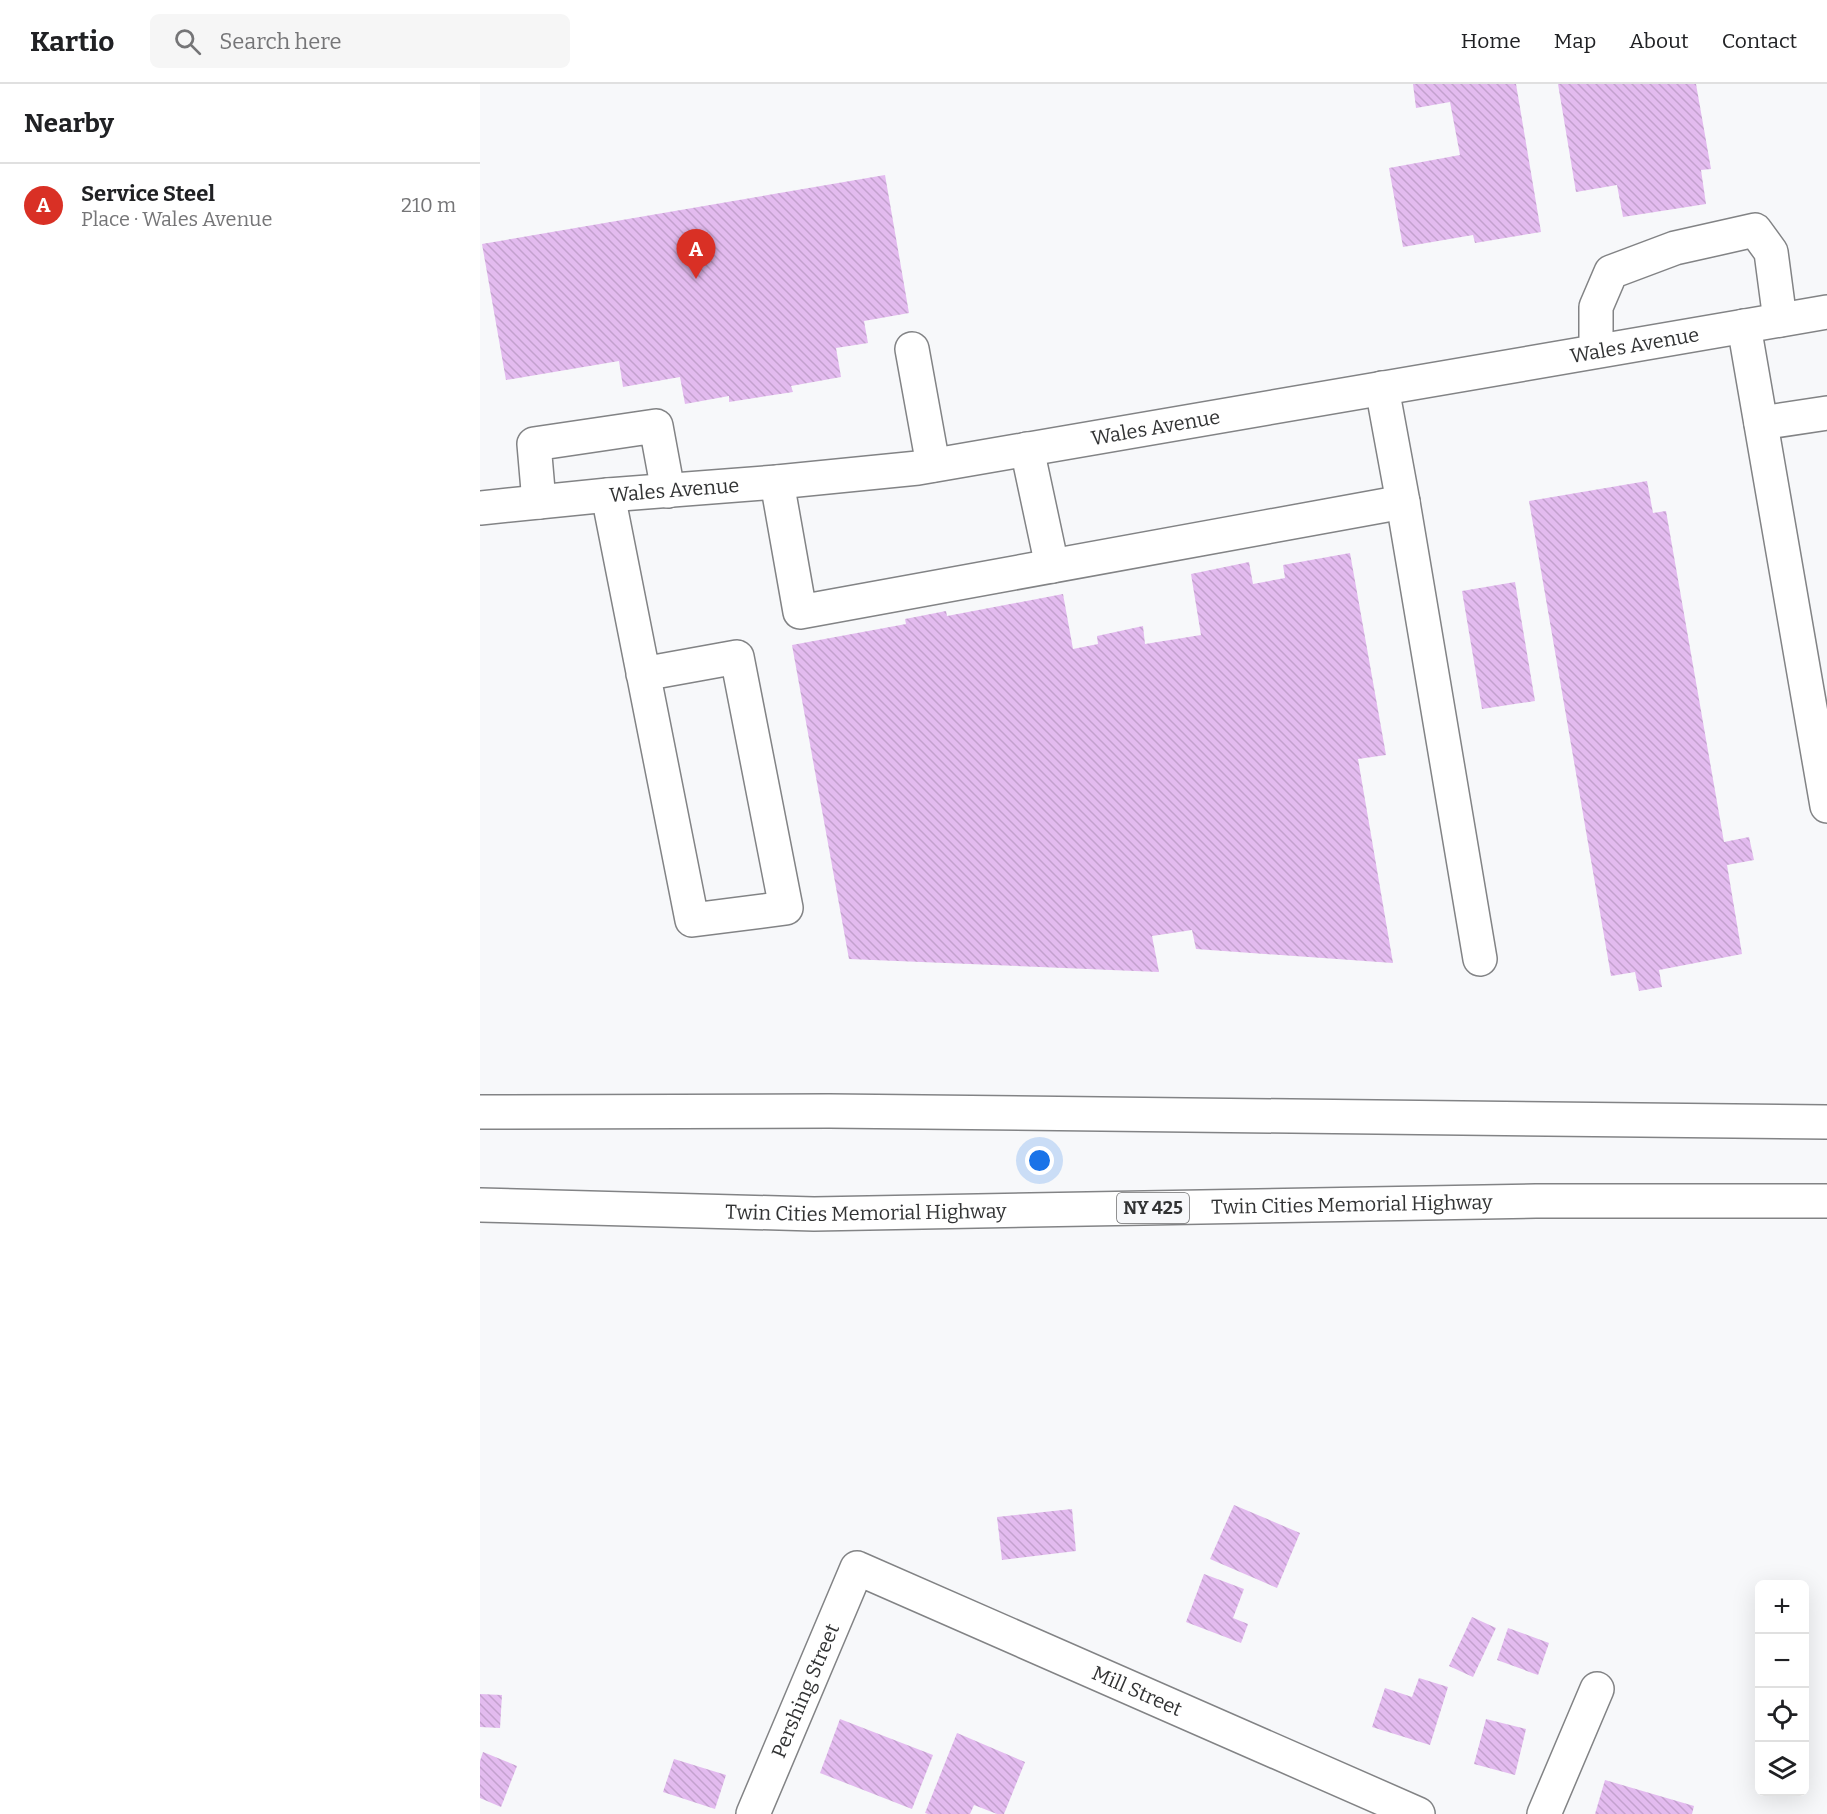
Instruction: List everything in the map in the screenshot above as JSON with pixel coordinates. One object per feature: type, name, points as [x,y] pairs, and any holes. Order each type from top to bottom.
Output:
[{"type":"main road","points":[[1596,351],[1596,308],[1611,272],[1675,248],[1755,230],[1771,252],[1780,320]]},
{"type":"main road","name":"Wales Avenue","points":[[480,508],[777,482],[933,465],[1827,312]]},
{"type":"main road","points":[[1744,326],[1827,806]]},
{"type":"main road","points":[[912,349],[933,465]]},
{"type":"main road","points":[[1382,388],[1480,959]]},
{"type":"main road","points":[[1761,423],[1827,413]]},
{"type":"main road","points":[[539,502],[534,444],[656,426],[668,491]]},
{"type":"main road","points":[[1027,449],[1052,566]]},
{"type":"main road","points":[[777,482],[800,612],[1403,502]]},
{"type":"main road","points":[[608,495],[643,674],[692,920],[786,908],[737,657],[643,674]]},
{"type":"main road","points":[[480,1112],[852,1112],[1827,1122]]},
{"type":"main road","name":"Twin Cities Memorial Highway","points":[[480,1206],[814,1214],[1536,1201],[1827,1201]]},
{"type":"main road","name":"Pershing Street","points":[[753,1814],[857,1568]]},
{"type":"main road","name":"Mill Street","points":[[857,1568],[1418,1814]]},
{"type":"main road","points":[[1544,1814],[1597,1689]]},
{"type":"building","points":[[1413,84],[1516,84],[1541,232],[1475,243],[1473,235],[1403,247],[1389,168],[1460,155],[1450,102],[1416,108]]},
{"type":"building","points":[[1558,84],[1696,84],[1711,169],[1701,170],[1706,204],[1623,217],[1617,185],[1576,192]]},
{"type":"building","points":[[885,175],[909,313],[864,321],[868,343],[836,348],[841,377],[791,386],[793,392],[729,402],[729,396],[685,404],[680,377],[623,387],[619,361],[506,380],[482,244]]},
{"type":"building","points":[[1647,481],[1653,513],[1666,511],[1724,842],[1749,837],[1754,860],[1727,865],[1742,954],[1659,970],[1662,987],[1639,991],[1635,972],[1611,976],[1529,501]]},
{"type":"building","points":[[1350,553],[1386,755],[1358,759],[1393,963],[1196,949],[1192,930],[1152,936],[1159,972],[849,959],[792,645],[906,624],[905,619],[946,611],[947,616],[1063,594],[1073,649],[1098,644],[1097,636],[1143,626],[1145,644],[1201,635],[1191,574],[1249,562],[1253,584],[1285,578],[1283,565]]},
{"type":"building","points":[[1515,582],[1535,701],[1482,709],[1462,591]]},
{"type":"building","points":[[1234,1505],[1300,1533],[1277,1588],[1210,1559]]},
{"type":"building","points":[[1072,1509],[1076,1551],[1002,1560],[997,1517]]},
{"type":"building","points":[[1204,1574],[1244,1589],[1233,1618],[1248,1624],[1241,1643],[1186,1622]]},
{"type":"building","points":[[1472,1617],[1496,1628],[1473,1677],[1449,1666]]},
{"type":"building","points":[[1508,1628],[1549,1643],[1538,1675],[1497,1660]]},
{"type":"building","points":[[1419,1678],[1448,1687],[1430,1745],[1372,1727],[1385,1688],[1412,1697]]},
{"type":"building","points":[[480,1694],[502,1695],[500,1728],[480,1727]]},
{"type":"building","points":[[840,1719],[933,1755],[912,1809],[820,1773]]},
{"type":"building","points":[[1486,1719],[1526,1729],[1515,1775],[1474,1764]]},
{"type":"building","points":[[957,1733],[1025,1762],[1004,1814],[997,1814],[974,1805],[970,1814],[925,1813]]},
{"type":"building","points":[[483,1752],[517,1766],[501,1807],[480,1798],[480,1761]]},
{"type":"building","points":[[674,1759],[726,1775],[715,1809],[663,1792]]},
{"type":"building","points":[[1605,1780],[1694,1806],[1692,1814],[1595,1814]]},
{"type":"place","name":"Service Steel","points":[[696,279]]}]
